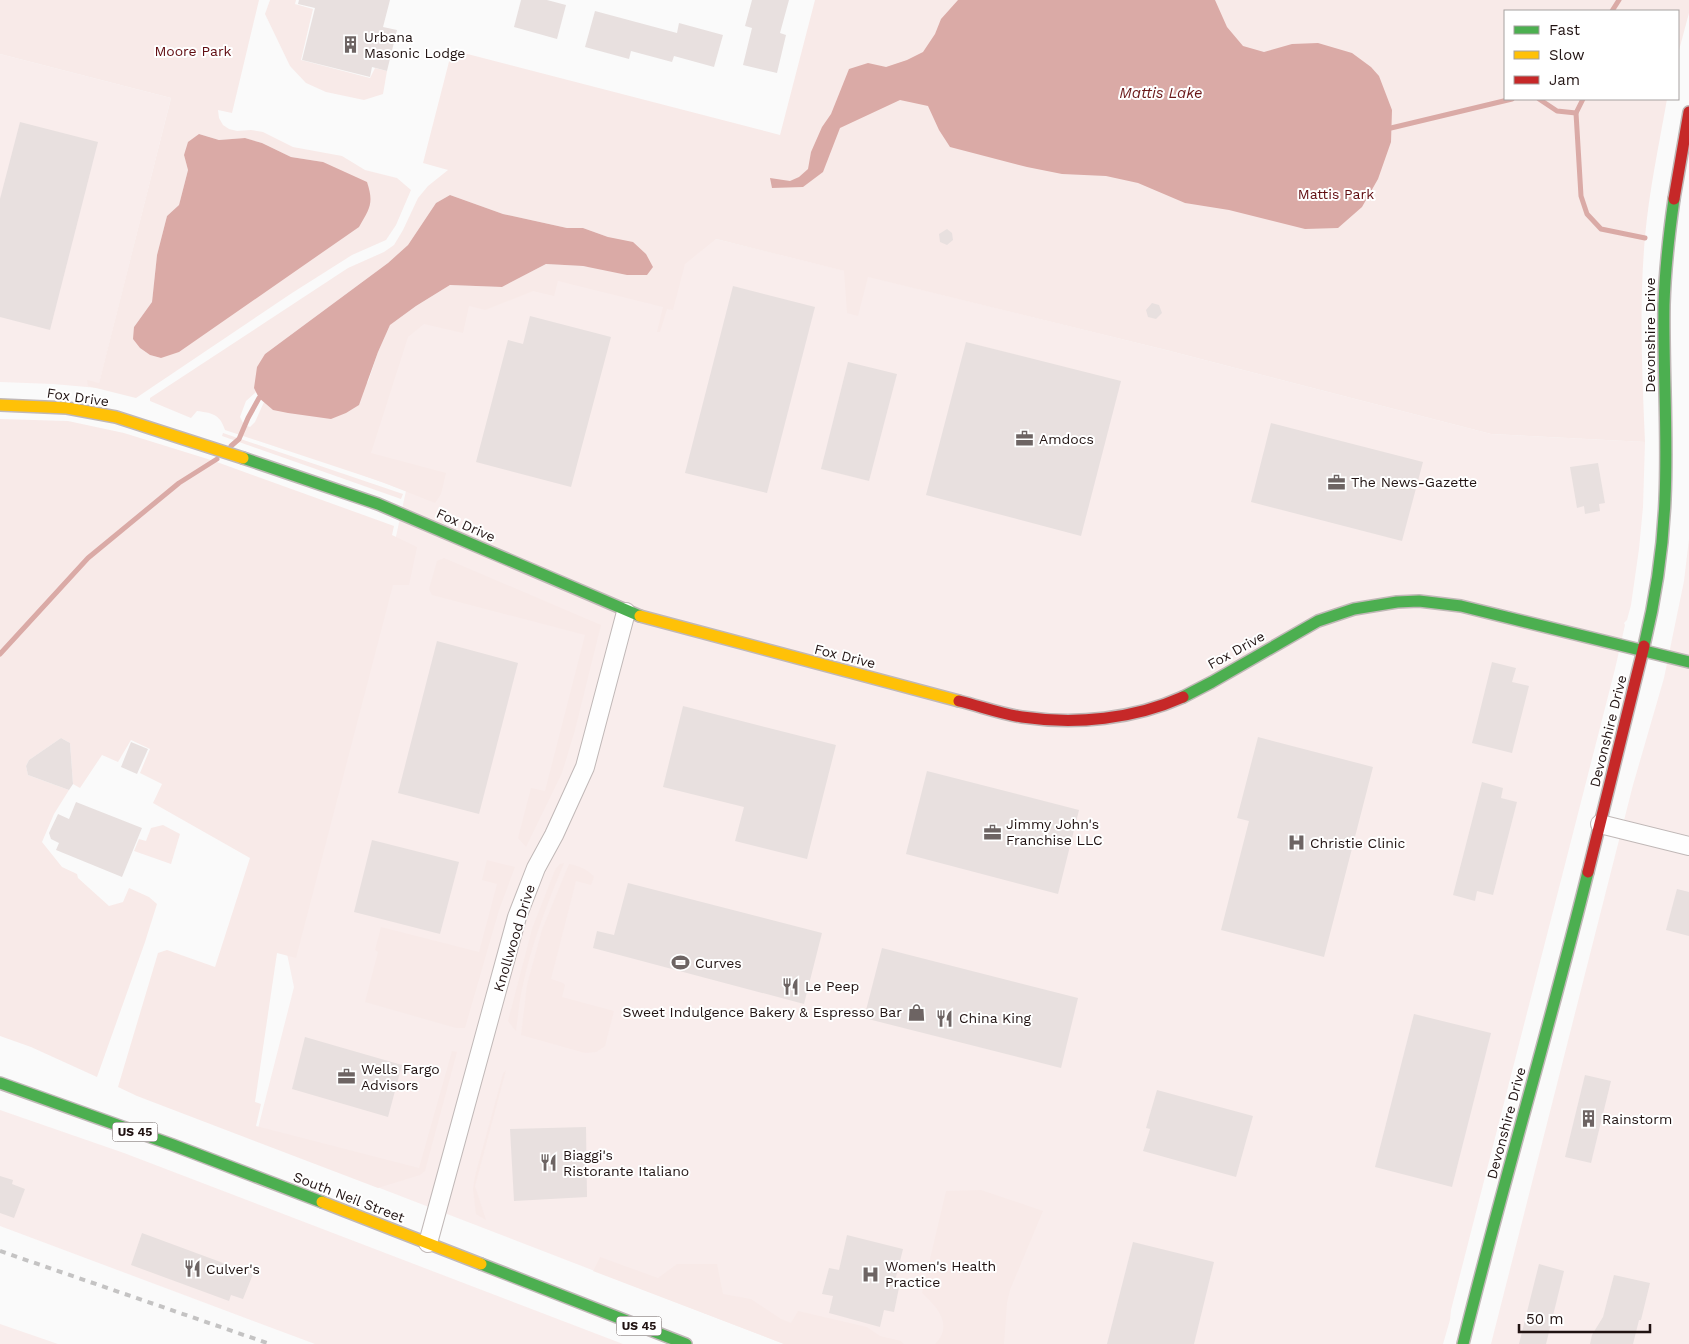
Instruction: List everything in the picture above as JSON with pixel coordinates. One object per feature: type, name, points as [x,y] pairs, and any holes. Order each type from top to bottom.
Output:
[{"type":"street","name":"Devonshire Drive","points":[[1463,1344],[1491,1232],[1558,990],[1655,600],[1663,546],[1666,482],[1665,280],[1673,209],[1689,112]]},
{"type":"street","name":"Fox Drive","points":[[0,405],[67,408],[116,417],[248,459],[378,504],[626,612],[661,624],[1020,717],[1045,721],[1080,721],[1148,710],[1194,691],[1318,621],[1348,610],[1402,601],[1437,602],[1477,610],[1689,662]]},
{"type":"street","name":"Knollwood Drive","points":[[428,1243],[517,917],[536,868],[585,767],[626,612]]},
{"type":"street","points":[[1600,824],[1689,846]]},
{"type":"street","name":"South Neil Street","points":[[0,1083],[104,1120],[428,1243],[686,1344]]},
{"type":"shaded area","points":[[0,54],[171,98],[98,388],[0,382]]},
{"type":"shaded area","points":[[716,239],[1166,350],[1491,434],[1645,442],[1643,507],[1631,605],[1627,620],[1624,623],[1615,669],[1443,1344],[784,1344],[255,1140],[294,987],[287,954],[395,541],[406,491],[343,468],[403,324],[549,274],[689,250]]},
{"type":"shaded area","points":[[1689,539],[1689,1344],[1491,1344],[1633,785],[1664,678],[1684,581]]},
{"type":"shaded area","points":[[0,1110],[124,1153],[623,1344],[315,1344],[0,1226]]},
{"type":"shaded area","points":[[0,1324],[58,1344],[0,1344]]},
{"type":"green space","name":"Moore Park","points":[[0,0],[259,0],[232,113],[218,110],[219,118],[223,125],[237,131],[251,130],[263,132],[293,147],[342,156],[365,170],[397,178],[411,190],[396,225],[386,240],[352,255],[136,398],[88,386],[87,380],[99,383],[171,98],[0,54]],"holes":[[[199,134],[219,140],[245,138],[262,143],[291,157],[323,162],[161,358],[150,355],[140,348],[134,327],[152,302],[157,255],[167,216],[179,205],[188,170],[184,155]]]},
{"type":"green space","points":[[270,0],[296,0],[295,4],[313,9],[301,60],[370,78],[375,68],[387,71],[383,94],[364,100],[326,92],[306,83],[290,66],[265,14]]},
{"type":"green space","name":"Mattis Park","points":[[815,0],[1689,0],[1689,13],[1679,50],[1679,10],[1504,10],[1504,100],[1667,100],[1649,202],[1643,263],[1642,339],[1645,442],[1491,434],[1166,350],[868,277],[858,316],[847,313],[844,271],[716,239],[685,264],[673,310],[667,309],[660,332],[657,332],[663,307],[558,281],[554,296],[533,291],[485,310],[469,306],[463,333],[424,324],[408,337],[371,453],[446,473],[441,494],[435,503],[382,482],[225,430],[221,421],[215,415],[197,411],[191,418],[150,401],[150,398],[348,268],[384,252],[394,245],[418,198],[428,186],[448,170],[423,163],[452,50],[780,135]],"holes":[[[450,195],[503,214],[567,228],[583,228],[608,237],[647,275],[627,275],[583,266],[546,264],[502,287],[450,285],[390,325],[368,382],[273,410],[264,402],[255,422],[250,427],[244,425],[240,417],[246,401],[256,392],[265,354],[388,263],[408,245],[436,203]]]},
{"type":"green space","points":[[0,419],[68,421],[124,433],[214,461],[394,526],[392,535],[417,547],[409,585],[393,585],[296,958],[277,953],[255,1102],[261,1104],[256,1126],[419,1168],[452,1051],[457,1052],[425,1171],[420,1175],[378,1188],[137,1096],[118,1087],[158,953],[167,950],[215,967],[250,858],[153,803],[162,784],[140,773],[150,749],[131,740],[118,762],[102,755],[80,788],[73,784],[70,743],[61,738],[29,760],[26,766],[28,775],[69,790],[54,814],[42,842],[62,867],[77,874],[78,878],[109,906],[123,902],[129,888],[149,897],[157,904],[97,1077],[31,1047],[0,1036]]},
{"type":"green space","points":[[223,433],[403,494],[401,499],[222,436]]},
{"type":"green space","points":[[444,558],[601,625],[575,730],[562,773],[526,847],[518,838],[531,788],[545,791],[585,635],[432,595],[429,589],[437,561]]},
{"type":"green space","points":[[163,825],[180,834],[171,864],[134,851],[139,839],[146,841],[151,828]]},
{"type":"green space","points":[[487,860],[515,867],[499,910],[465,1028],[456,1028],[365,1002],[378,952],[375,950],[381,927],[479,952],[497,884],[482,880]]},
{"type":"green space","points":[[564,863],[530,957],[521,994],[516,1031],[508,1021],[532,929],[555,870],[560,864]]},
{"type":"green space","points":[[569,864],[583,868],[594,877],[591,885],[576,881],[551,979],[565,985],[562,997],[614,1011],[605,1046],[596,1052],[585,1053],[521,1035],[527,985],[542,930]]},
{"type":"green space","points":[[506,1070],[475,1186],[486,1220],[476,1214],[473,1189],[503,1074]]},
{"type":"green space","points":[[981,1190],[1043,1211],[1010,1290],[1007,1303],[1004,1344],[935,1344],[941,1337],[943,1323],[938,1310],[922,1293],[946,1191]]},
{"type":"green space","points":[[600,1257],[658,1278],[677,1264],[717,1264],[723,1294],[751,1299],[781,1319],[791,1323],[798,1311],[867,1327],[880,1336],[901,1341],[904,1344],[784,1344],[593,1271]]},
{"type":"water","name":"Mattis Lake","points":[[958,0],[1215,0],[1227,27],[1243,46],[1264,52],[1292,44],[1318,43],[1352,53],[1371,67],[1379,76],[1392,110],[1391,142],[1378,179],[1362,207],[1338,228],[1305,229],[1229,210],[1185,203],[1138,183],[1106,176],[1062,174],[950,147],[939,130],[928,106],[900,100],[840,128],[823,172],[803,187],[772,188],[770,178],[790,181],[799,177],[808,169],[811,152],[822,127],[831,114],[849,69],[868,63],[886,67],[923,52],[935,34],[941,19]]},
{"type":"water","points":[[199,134],[219,140],[245,138],[262,143],[291,157],[323,162],[367,182],[370,205],[359,227],[179,352],[161,358],[150,355],[140,348],[133,339],[134,327],[152,302],[157,255],[167,216],[179,205],[188,170],[184,155],[188,142]]},
{"type":"water","points":[[450,195],[503,214],[567,228],[583,228],[608,237],[633,242],[646,254],[653,267],[647,275],[627,275],[583,266],[546,264],[502,287],[450,285],[390,325],[359,405],[346,413],[331,419],[288,413],[273,410],[259,398],[254,388],[257,367],[265,354],[388,263],[408,245],[436,203]]},
{"type":"building","name":"Urbana Masonic Lodge","points":[[299,0],[390,0],[383,27],[397,30],[387,71],[372,67],[370,77],[302,60],[315,8],[298,4]]},
{"type":"building","points":[[521,0],[547,0],[566,5],[557,39],[514,27]]},
{"type":"building","points":[[752,0],[789,0],[780,33],[786,35],[777,73],[743,65],[752,28],[745,26]]},
{"type":"building","points":[[595,11],[677,33],[679,23],[723,35],[714,67],[674,56],[672,62],[631,51],[629,59],[585,47]]},
{"type":"building","points":[[20,122],[98,142],[50,330],[0,317],[0,199]]},
{"type":"building","points":[[947,229],[952,233],[953,240],[947,245],[940,242],[939,234]]},
{"type":"building","points":[[733,286],[815,307],[767,493],[685,473]]},
{"type":"building","points":[[1152,303],[1159,305],[1162,313],[1156,319],[1148,317],[1146,310]]},
{"type":"building","points":[[530,316],[611,337],[571,487],[476,462],[508,340],[523,344]]},
{"type":"building","points":[[966,342],[1121,381],[1081,536],[926,495]]},
{"type":"building","points":[[848,362],[897,374],[869,481],[821,469]]},
{"type":"building","name":"The News-Gazette","points":[[1271,423],[1423,462],[1402,541],[1251,502]]},
{"type":"building","points":[[1598,463],[1605,503],[1599,504],[1600,511],[1585,514],[1584,506],[1577,508],[1570,467]]},
{"type":"building","points":[[437,641],[518,663],[479,814],[398,793]]},
{"type":"building","points":[[1492,662],[1516,668],[1512,682],[1529,686],[1512,753],[1472,743]]},
{"type":"building","points":[[683,706],[836,745],[807,859],[735,841],[744,807],[663,787]]},
{"type":"building","points":[[1258,737],[1373,767],[1324,957],[1221,930],[1249,821],[1237,818]]},
{"type":"building","points":[[61,738],[70,743],[73,784],[69,790],[28,775],[26,766],[29,760]]},
{"type":"building","points":[[131,742],[148,749],[137,774],[121,767]]},
{"type":"building","name":"Jimmy John's Franchise LLC","points":[[927,771],[1079,810],[1058,894],[906,854]]},
{"type":"building","points":[[1482,782],[1503,788],[1501,798],[1517,802],[1493,895],[1477,891],[1475,901],[1453,895]]},
{"type":"building","points":[[76,802],[142,828],[122,877],[56,850],[59,843],[51,839],[49,833],[58,814],[69,819]]},
{"type":"building","points":[[372,840],[459,862],[440,934],[354,912]]},
{"type":"building","points":[[628,883],[822,933],[804,1004],[593,948],[597,931],[614,935]]},
{"type":"building","points":[[1677,889],[1689,892],[1689,936],[1666,930]]},
{"type":"building","points":[[882,948],[1078,998],[1061,1068],[864,1018]]},
{"type":"building","points":[[1414,1014],[1491,1033],[1452,1187],[1375,1167]]},
{"type":"building","name":"Wells Fargo Advisors","points":[[305,1037],[402,1065],[388,1117],[292,1089]]},
{"type":"building","name":"Rainstorm","points":[[1585,1075],[1611,1081],[1591,1163],[1565,1157]]},
{"type":"building","points":[[1157,1090],[1253,1116],[1236,1177],[1143,1151],[1150,1129],[1146,1128]]},
{"type":"building","name":"Biaggi's Ristorante Italiano","points":[[586,1127],[587,1197],[514,1201],[510,1129]]},
{"type":"building","points":[[0,1176],[13,1180],[12,1184],[25,1189],[14,1218],[0,1213]]},
{"type":"building","name":"Culver's","points":[[142,1233],[253,1274],[243,1299],[231,1295],[229,1301],[131,1265]]},
{"type":"building","points":[[847,1235],[903,1249],[895,1281],[900,1283],[894,1312],[884,1310],[880,1327],[829,1313],[833,1296],[822,1294],[829,1268],[839,1270]]},
{"type":"building","points":[[1133,1242],[1214,1262],[1194,1344],[1107,1344]]},
{"type":"building","points":[[1539,1264],[1564,1271],[1546,1344],[1519,1344]]},
{"type":"building","points":[[1614,1275],[1650,1283],[1633,1344],[1590,1344],[1592,1335],[1603,1317]]},
{"type":"waterway","points":[[1613,10],[1619,0]]},
{"type":"waterway","points":[[1391,128],[1508,100]]},
{"type":"waterway","points":[[1540,100],[1557,111],[1576,113]]},
{"type":"waterway","points":[[1582,100],[1576,113],[1581,196],[1587,214],[1601,229],[1645,238]]},
{"type":"waterway","points":[[231,446],[239,439],[259,398]]},
{"type":"waterway","points":[[0,654],[88,558],[179,483],[217,459]]},
{"type":"railway","points":[[0,1251],[270,1344]]},
{"type":"traffic: fast","points":[[1644,646],[1652,610],[1663,537],[1666,475],[1664,305],[1665,278],[1674,199]]},
{"type":"traffic: fast","points":[[243,458],[378,504],[640,616]]},
{"type":"traffic: fast","points":[[1183,697],[1318,621],[1354,609],[1397,602],[1419,601],[1461,606],[1689,662]]},
{"type":"traffic: fast","points":[[1463,1344],[1588,872]]},
{"type":"traffic: fast","points":[[0,1083],[173,1145],[322,1202]]},
{"type":"traffic: fast","points":[[481,1264],[686,1344]]},
{"type":"traffic: slow","points":[[0,405],[67,408],[116,417],[243,458]]},
{"type":"traffic: slow","points":[[640,616],[959,701]]},
{"type":"traffic: slow","points":[[322,1202],[481,1264]]},
{"type":"traffic: jam","points":[[1674,199],[1689,112]]},
{"type":"traffic: jam","points":[[1588,872],[1644,646]]},
{"type":"traffic: jam","points":[[959,701],[1022,717],[1084,720],[1145,711],[1183,697]]},
{"type":"place","name":"Urbana Masonic Lodge","points":[[350,45]]},
{"type":"place","name":"Amdocs","points":[[1025,439]]},
{"type":"place","name":"The News-Gazette","points":[[1337,482]]},
{"type":"place","name":"Jimmy John's Franchise LLC","points":[[992,832]]},
{"type":"place","name":"Christie Clinic","points":[[1296,843]]},
{"type":"place","name":"Curves","points":[[681,963]]},
{"type":"place","name":"Le Peep","points":[[791,986]]},
{"type":"place","name":"Sweet Indulgence Bakery & Espresso Bar","points":[[916,1012]]},
{"type":"place","name":"China King","points":[[945,1018]]},
{"type":"place","name":"Wells Fargo Advisors","points":[[347,1077]]},
{"type":"place","name":"Rainstorm","points":[[1588,1119]]},
{"type":"place","name":"Biaggi's Ristorante Italiano","points":[[549,1163]]},
{"type":"place","name":"Culver's","points":[[192,1269]]},
{"type":"place","name":"Women's Health Practice","points":[[871,1274]]}]
